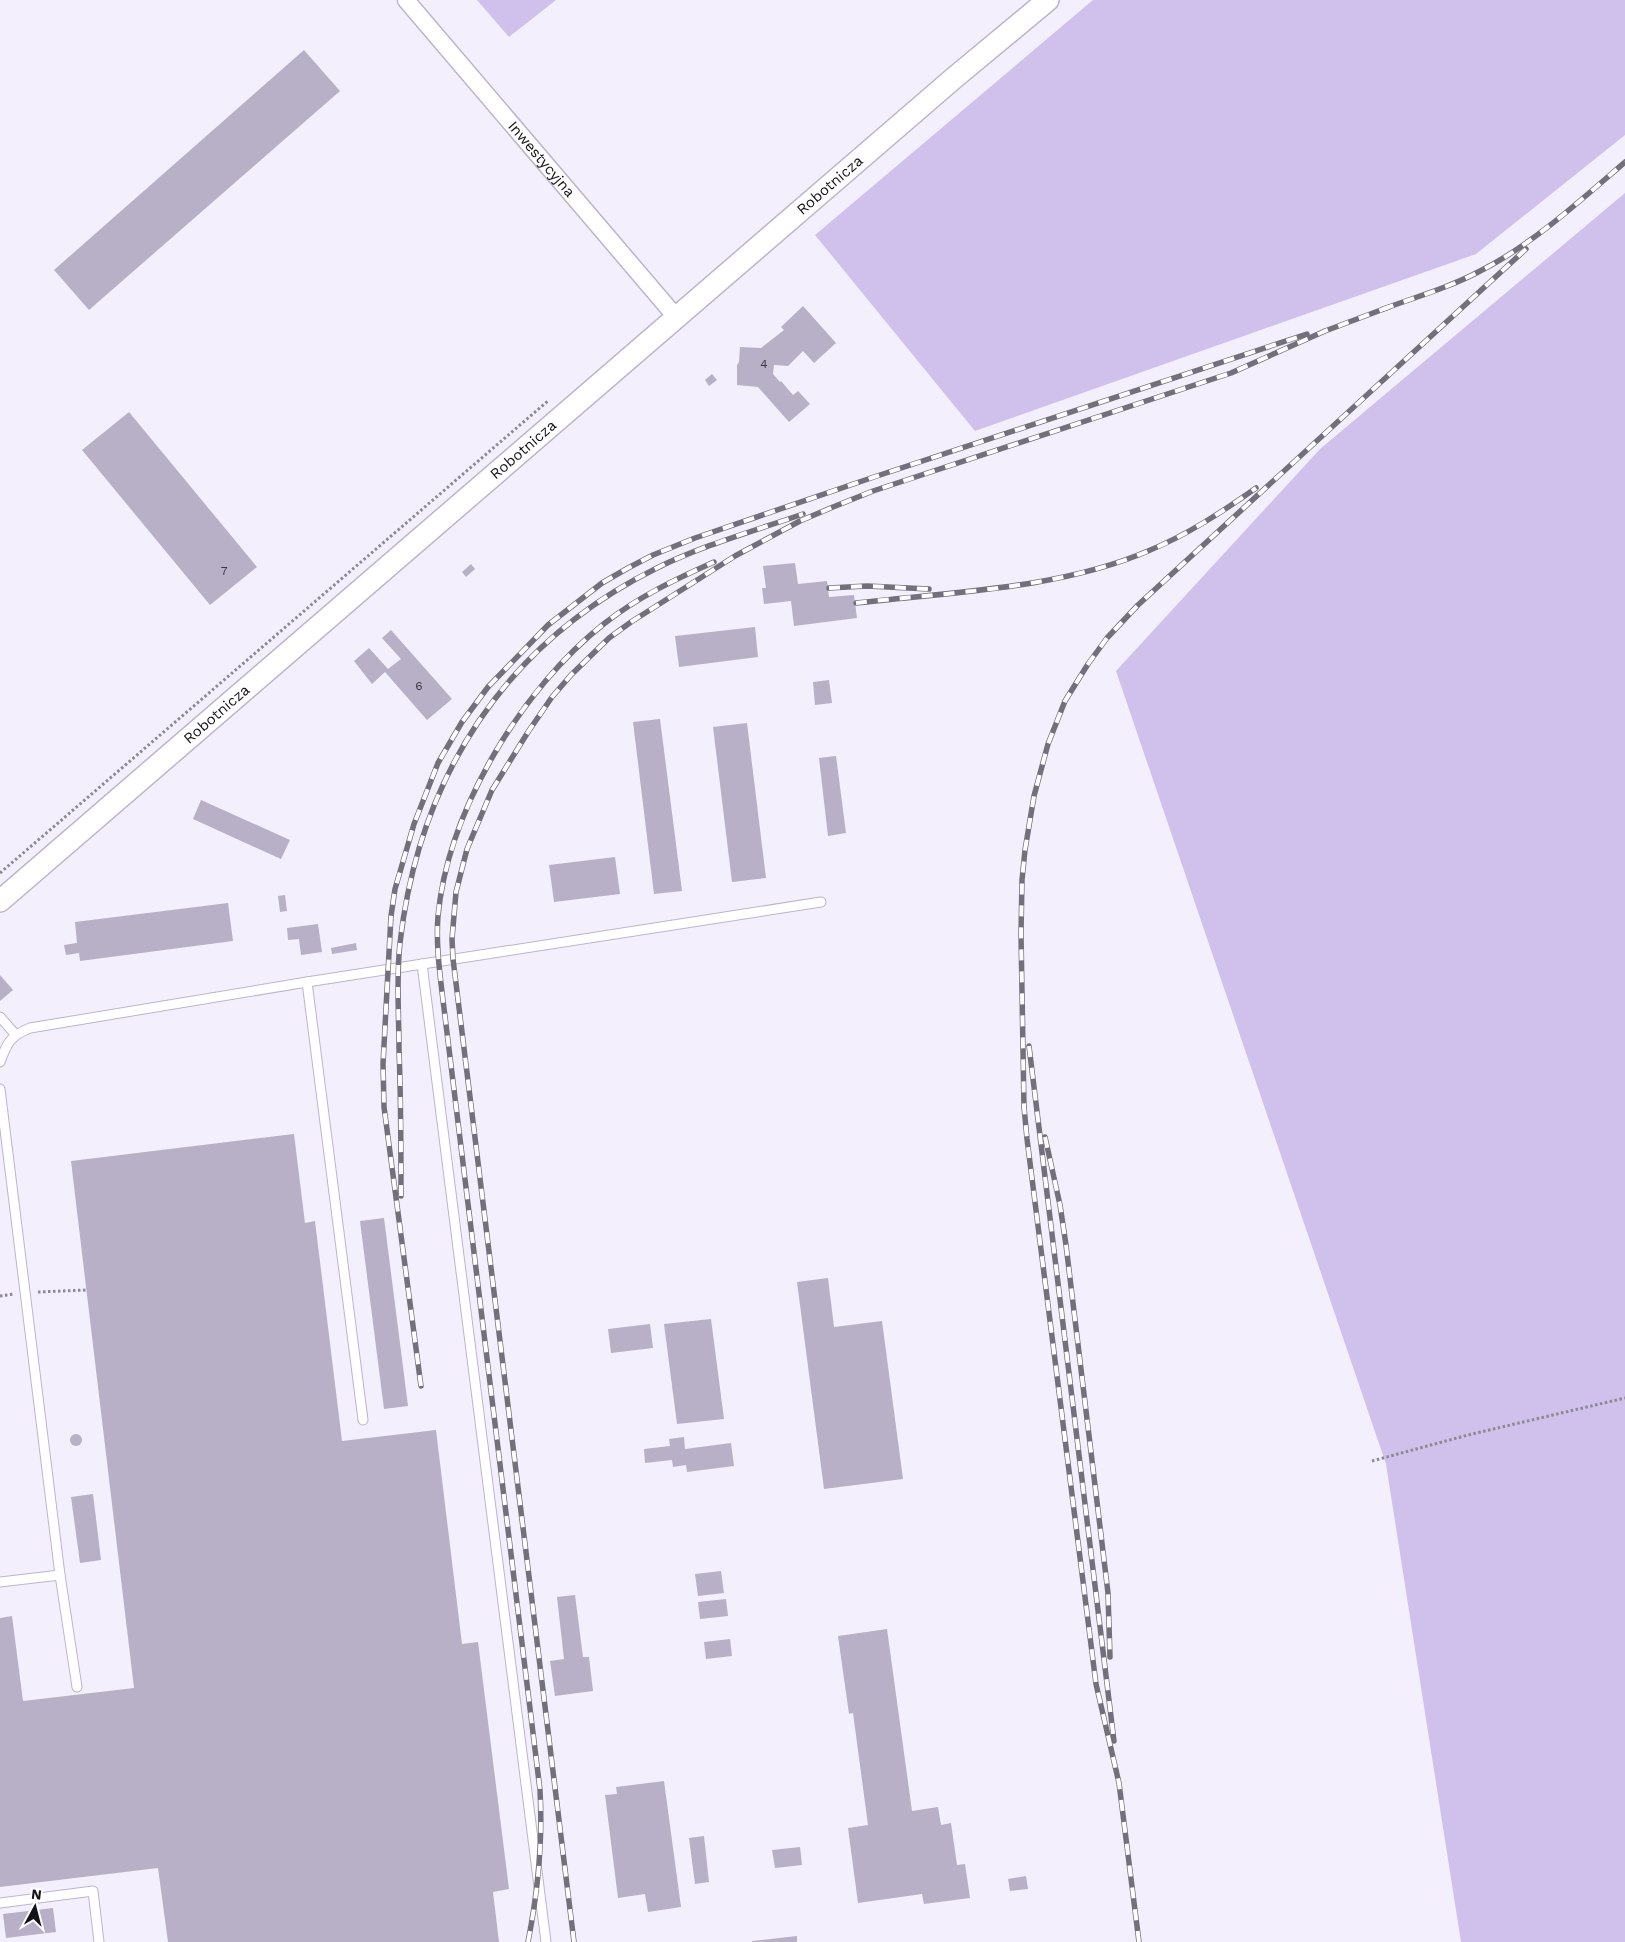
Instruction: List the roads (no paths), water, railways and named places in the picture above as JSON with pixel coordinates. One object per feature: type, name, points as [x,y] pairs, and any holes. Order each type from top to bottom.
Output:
[{"type":"street","name":"Inwestycyjna","points":[[406,0],[676,317]]},
{"type":"street","name":"Robotnicza","points":[[0,901],[676,317],[954,78],[1048,0]]},
{"type":"lane","points":[[0,1062],[6,1045],[15,1034],[30,1028],[308,982],[821,902]]},
{"type":"lane","points":[[422,964],[546,1942]]},
{"type":"lane","points":[[308,982],[363,1420]]},
{"type":"lane","points":[[0,1017],[15,1034]]},
{"type":"lane","points":[[0,1089],[60,1575],[77,1687]]},
{"type":"lane","points":[[0,1582],[60,1575]]},
{"type":"lane","points":[[0,1903],[93,1891],[99,1942]]},
{"type":"railway","points":[[1383,309],[1458,282],[1501,259],[1556,220],[1625,162]]},
{"type":"railway","points":[[1139,1942],[1119,1783],[1096,1684],[1024,1107],[1022,880],[1034,796],[1048,744],[1065,701],[1107,638],[1138,605],[1526,249]]},
{"type":"railway","points":[[574,1942],[453,959],[452,939],[456,892],[467,849],[492,790],[552,697],[571,675],[609,638],[735,556],[800,521],[873,491],[1231,373],[1325,331],[1389,307]]},
{"type":"railway","points":[[421,1386],[384,1107],[383,1064],[391,916],[395,889],[414,824],[438,763],[462,722],[488,687],[548,625],[602,583],[653,555],[695,538],[874,477],[1307,334]]},
{"type":"railway","points":[[856,603],[1004,587],[1078,574],[1114,564],[1177,538],[1256,488]]},
{"type":"railway","points":[[401,1196],[398,983],[400,943],[410,882],[427,825],[450,771],[479,721],[514,676],[555,635],[603,599],[674,560],[710,545],[803,514]]},
{"type":"railway","points":[[528,1942],[539,1866],[541,1829],[540,1790],[441,983],[438,916],[445,876],[457,835],[473,794],[494,754],[518,716],[545,681],[574,650],[605,623],[658,589],[714,562]]},
{"type":"railway","points":[[829,588],[867,586],[929,589]]},
{"type":"railway","points":[[1029,1046],[1114,1741]]},
{"type":"railway","points":[[1045,1137],[1060,1205],[1066,1245],[1108,1593],[1110,1657]]}]
